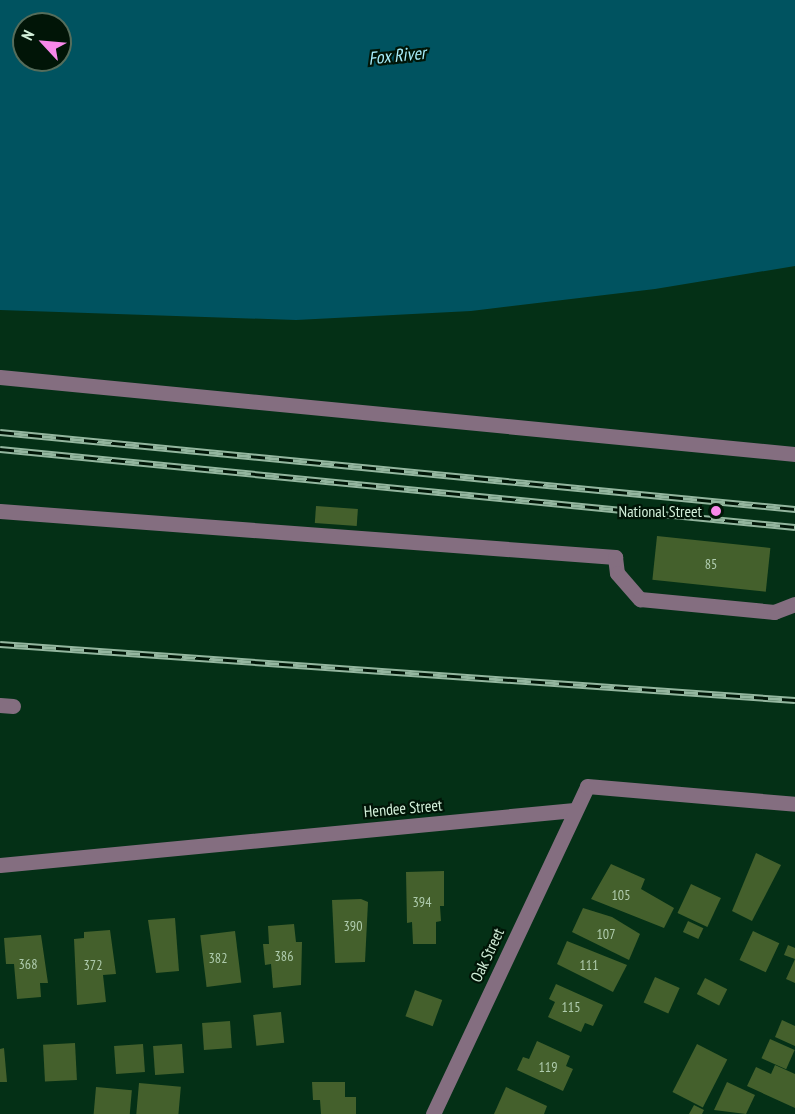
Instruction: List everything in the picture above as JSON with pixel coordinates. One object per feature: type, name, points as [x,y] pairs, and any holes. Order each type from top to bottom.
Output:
[{"type":"street","points":[[0,377],[795,454]]},
{"type":"street","points":[[0,511],[615,557],[617,573],[640,599],[774,612],[795,604]]},
{"type":"street","points":[[574,810],[587,786],[795,804]]},
{"type":"street","name":"Hendee Street","points":[[0,865],[574,810]]},
{"type":"street","name":"Oak Street","points":[[433,1114],[574,810]]},
{"type":"water","name":"Fox River","points":[[0,0],[795,0],[795,266],[655,289],[471,311],[296,320],[0,310]]},
{"type":"building","points":[[316,506],[358,509],[357,526],[315,523]]},
{"type":"building","name":"National Street","points":[[657,536],[770,548],[766,592],[652,580]]},
{"type":"building","points":[[756,853],[781,865],[752,921],[732,911]]},
{"type":"building","points":[[611,864],[645,879],[641,889],[674,908],[664,928],[591,899]]},
{"type":"building","points":[[444,871],[444,906],[440,906],[441,921],[436,922],[436,944],[413,944],[412,922],[407,923],[406,872]]},
{"type":"building","points":[[691,884],[721,898],[707,927],[677,913]]},
{"type":"building","points":[[361,899],[368,902],[365,962],[335,963],[332,900]]},
{"type":"building","points":[[583,908],[612,917],[640,934],[629,960],[572,932]]},
{"type":"building","points":[[175,918],[179,971],[156,973],[148,920]]},
{"type":"building","points":[[688,921],[703,928],[698,939],[683,932]]},
{"type":"building","points":[[294,924],[296,942],[302,942],[301,985],[273,988],[271,964],[265,965],[263,944],[269,944],[268,926]]},
{"type":"building","points":[[110,930],[116,974],[103,975],[106,1002],[77,1005],[74,939],[84,938],[84,932]]},
{"type":"building","points":[[235,931],[241,983],[207,987],[200,935]]},
{"type":"building","points":[[753,931],[779,943],[766,972],[739,960]]},
{"type":"building","points":[[41,935],[48,983],[40,983],[41,997],[17,999],[14,964],[6,964],[4,938]]},
{"type":"building","points":[[567,941],[627,965],[613,992],[557,964]]},
{"type":"building","points":[[788,945],[795,948],[795,959],[784,955]]},
{"type":"building","points":[[795,959],[795,983],[786,979]]},
{"type":"building","points":[[655,977],[680,988],[668,1014],[644,1003]]},
{"type":"building","points":[[705,978],[727,989],[719,1005],[697,994]]},
{"type":"building","points":[[556,984],[603,1005],[593,1026],[585,1023],[581,1032],[548,1017],[555,1002],[549,999]]},
{"type":"building","points":[[415,990],[442,1000],[433,1026],[405,1016]]},
{"type":"building","points":[[281,1012],[284,1043],[256,1046],[253,1015]]},
{"type":"building","points":[[782,1020],[795,1026],[795,1046],[775,1037]]},
{"type":"building","points":[[230,1021],[232,1048],[204,1050],[202,1023]]},
{"type":"building","points":[[770,1039],[795,1050],[786,1069],[761,1058]]},
{"type":"building","points":[[537,1041],[570,1056],[566,1066],[573,1069],[563,1091],[517,1070],[523,1057],[529,1059]]},
{"type":"building","points":[[75,1043],[77,1080],[45,1082],[43,1045]]},
{"type":"building","points":[[143,1044],[145,1072],[116,1074],[114,1046]]},
{"type":"building","points":[[182,1044],[184,1073],[155,1075],[153,1046]]},
{"type":"building","points":[[697,1044],[727,1059],[703,1108],[672,1092]]},
{"type":"building","points":[[4,1048],[7,1082],[0,1082],[0,1049]]},
{"type":"building","points":[[775,1065],[795,1074],[795,1108],[747,1086],[756,1067],[771,1074]]},
{"type":"building","points":[[312,1082],[345,1082],[345,1097],[356,1097],[356,1114],[321,1114],[320,1100],[313,1100]]},
{"type":"building","points":[[727,1082],[755,1095],[746,1114],[714,1110]]},
{"type":"building","points":[[139,1083],[181,1087],[178,1114],[136,1114]]},
{"type":"building","points":[[96,1087],[132,1090],[130,1114],[94,1114]]},
{"type":"building","points":[[506,1087],[547,1106],[544,1114],[494,1114]]},
{"type":"building","points":[[694,1105],[704,1110],[702,1114],[689,1114]]},
{"type":"railway","points":[[0,432],[795,509]]},
{"type":"railway","points":[[0,449],[795,527]]},
{"type":"railway","points":[[0,644],[795,700]]},
{"type":"place","name":"National Street","points":[[716,511]]}]
